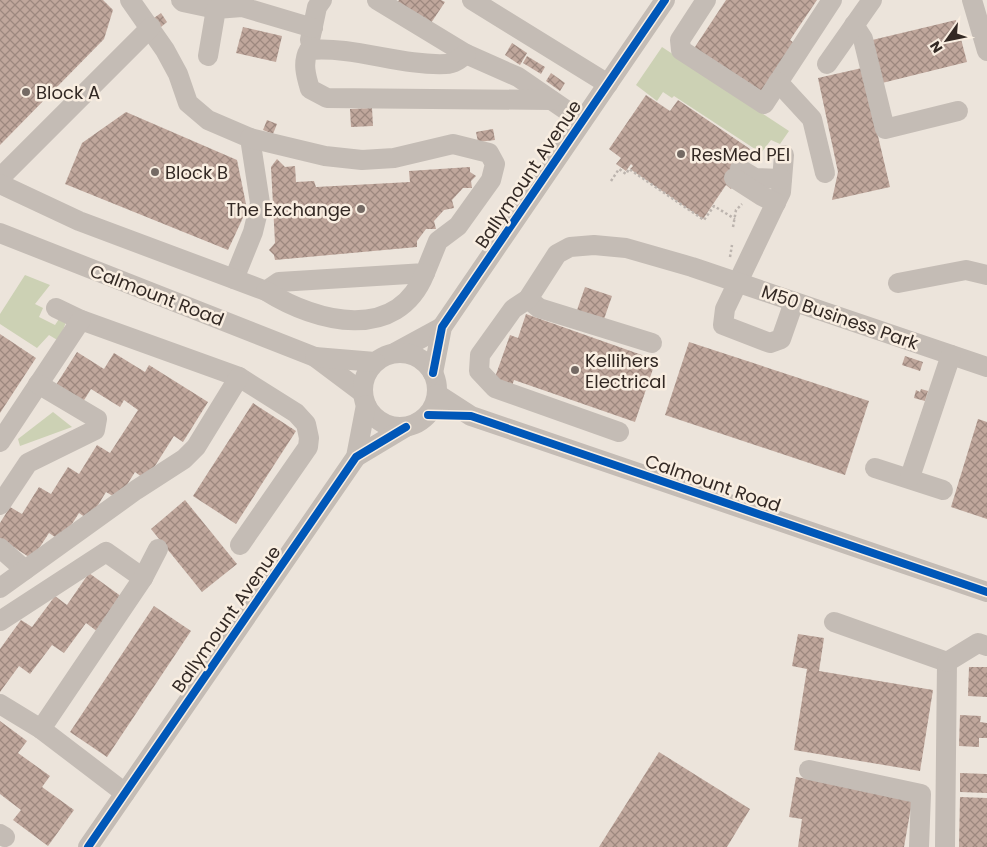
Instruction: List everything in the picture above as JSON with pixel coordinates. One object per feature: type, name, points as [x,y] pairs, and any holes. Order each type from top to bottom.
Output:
[{"type":"street","points":[[0,184],[79,221],[266,291],[308,312],[338,321],[372,319],[398,309],[418,289],[438,241],[458,226],[491,180],[495,164],[489,152],[453,144],[394,158],[362,160],[325,156],[250,138],[208,120],[188,103],[178,74],[151,27],[130,0]]},
{"type":"street","points":[[181,0],[216,9],[242,7],[313,28]]},
{"type":"street","points":[[377,0],[466,54],[518,77],[582,121]]},
{"type":"street","points":[[472,0],[608,84]]},
{"type":"street","name":"Ballymount Avenue","points":[[433,373],[442,327],[665,0]]},
{"type":"street","points":[[706,0],[680,40],[681,50],[764,104],[832,0]]},
{"type":"street","points":[[827,64],[872,0]]},
{"type":"street","points":[[972,0],[987,51]]},
{"type":"street","points":[[319,2],[309,50],[305,56],[306,74],[310,89],[327,98],[551,100]]},
{"type":"street","points":[[208,56],[216,9]]},
{"type":"street","points":[[854,26],[863,39],[885,128],[958,111]]},
{"type":"street","points":[[0,178],[151,27]]},
{"type":"street","points":[[309,50],[326,48],[394,59],[448,64],[459,60],[466,54]]},
{"type":"street","points":[[778,82],[812,119],[825,173]]},
{"type":"street","points":[[234,279],[252,232],[260,203],[250,138]]},
{"type":"street","points":[[784,155],[781,192],[725,308],[723,325],[770,343],[781,339],[794,302]]},
{"type":"street","points":[[776,203],[762,196],[737,173],[755,178],[782,179]]},
{"type":"street","name":"Calmount Road","points":[[0,233],[315,357],[375,362]]},
{"type":"street","name":"M50 Business Park","points":[[619,432],[495,388],[479,371],[480,355],[513,309],[528,298],[557,254],[570,247],[626,248],[692,267],[987,368]]},
{"type":"street","points":[[898,283],[966,270],[987,275]]},
{"type":"street","points":[[266,291],[279,282],[425,272]]},
{"type":"street","points":[[528,298],[539,308],[652,343]]},
{"type":"street","points":[[56,308],[81,320],[239,377],[296,413],[306,424],[309,438],[308,447],[240,545]]},
{"type":"street","points":[[0,442],[81,320]]},
{"type":"street","name":"Ballymount Avenue","points":[[396,352],[442,327]]},
{"type":"street","points":[[396,352],[418,357],[433,373],[437,394],[434,405],[428,414],[418,422],[406,427],[394,427],[382,423],[373,415],[364,399],[363,382],[375,362],[385,355],[396,352]]},
{"type":"street","points":[[910,477],[951,355]]},
{"type":"street","name":"Calmount Road","points":[[315,357],[364,399]]},
{"type":"street","points":[[0,588],[136,490],[184,459],[196,447],[239,377]]},
{"type":"street","points":[[0,505],[28,463],[95,430],[97,419],[38,384]]},
{"type":"street","name":"Calmount Road","points":[[437,394],[471,416],[987,592]]},
{"type":"street","name":"Ballymount Avenue","points":[[356,457],[364,399]]},
{"type":"street","name":"Calmount Road","points":[[428,414],[471,416]]},
{"type":"street","name":"Ballymount Avenue","points":[[88,847],[356,457],[406,427]]},
{"type":"street","points":[[875,468],[910,477],[944,490]]},
{"type":"street","points":[[0,548],[26,570]]},
{"type":"street","points":[[42,729],[143,578],[158,549]]},
{"type":"street","points":[[0,621],[106,552],[143,578]]},
{"type":"street","points":[[834,622],[947,662]]},
{"type":"street","points":[[947,662],[978,643],[987,646]]},
{"type":"street","points":[[945,847],[947,662]]},
{"type":"street","points":[[0,704],[42,729],[125,793]]},
{"type":"street","points":[[809,770],[921,794],[919,847]]},
{"type":"path","points":[[612,181],[620,169],[626,174],[629,169],[704,220],[714,206],[735,219]]},
{"type":"path","points":[[733,227],[736,210],[742,203]]},
{"type":"path","points":[[729,260],[732,245]]},
{"type":"green space","points":[[662,47],[789,131],[780,144],[771,140],[761,153],[674,96],[672,98],[663,92],[657,101],[636,85]]},
{"type":"green space","points":[[25,275],[50,285],[35,304],[43,308],[39,317],[55,325],[61,316],[66,322],[59,341],[49,335],[37,348],[0,324],[0,314]]},
{"type":"green space","points":[[53,412],[72,427],[20,446],[18,439]]},
{"type":"building","name":"Block A","points":[[0,0],[103,0],[113,10],[104,39],[0,145]]},
{"type":"building","points":[[399,0],[441,0],[445,2],[429,26],[396,4]]},
{"type":"building","points":[[726,0],[817,0],[790,40],[797,45],[761,100],[691,53]]},
{"type":"building","points":[[161,13],[167,22],[161,27],[154,18]]},
{"type":"building","points":[[956,20],[967,62],[878,84],[868,41]]},
{"type":"building","points":[[243,27],[282,36],[276,62],[236,53]]},
{"type":"building","points":[[512,43],[527,53],[520,65],[505,55]]},
{"type":"building","points":[[527,56],[545,67],[541,74],[523,63]]},
{"type":"building","points":[[862,68],[890,187],[832,200],[838,172],[818,78]]},
{"type":"building","points":[[551,73],[565,83],[560,91],[546,81]]},
{"type":"building","name":"ResMed PEI","points":[[646,95],[670,111],[678,100],[750,149],[743,160],[748,163],[731,189],[726,185],[703,219],[630,169],[633,166],[631,164],[626,171],[616,164],[621,158],[609,149]]},
{"type":"building","points":[[372,108],[373,126],[351,127],[350,109]]},
{"type":"building","name":"Block B","points":[[126,112],[237,160],[247,209],[228,250],[65,184],[82,143]]},
{"type":"building","points":[[267,120],[277,124],[273,134],[263,130]]},
{"type":"building","points":[[493,129],[495,140],[478,142],[476,132]]},
{"type":"building","name":"The Exchange","points":[[277,159],[285,167],[295,166],[296,182],[314,181],[316,187],[410,182],[409,171],[470,167],[470,172],[476,176],[471,181],[472,188],[463,188],[452,200],[454,208],[444,210],[434,221],[436,229],[426,229],[417,241],[417,247],[275,260],[274,255],[269,250],[275,243],[271,167]]},
{"type":"building","points":[[585,287],[612,296],[603,322],[576,313]]},
{"type":"building","name":"Kellihers Electrical","points":[[526,314],[656,360],[635,422],[514,380],[512,386],[494,380],[510,335],[518,338]]},
{"type":"building","points":[[0,334],[36,358],[0,413]]},
{"type":"building","points":[[689,342],[869,401],[845,475],[665,415]]},
{"type":"building","points":[[77,352],[104,369],[114,353],[145,372],[149,365],[208,402],[183,442],[174,436],[146,480],[135,472],[118,499],[106,492],[89,520],[79,513],[61,541],[49,533],[32,559],[0,538],[0,523],[10,507],[22,514],[39,487],[51,494],[68,467],[79,474],[97,445],[110,453],[138,410],[124,400],[120,407],[91,389],[81,405],[54,388]]},
{"type":"building","points":[[905,356],[923,362],[920,371],[902,365]]},
{"type":"building","points":[[921,389],[928,391],[925,401],[914,398],[916,390],[920,392]]},
{"type":"building","points":[[253,403],[296,431],[236,524],[193,496]]},
{"type":"building","points":[[978,419],[987,422],[987,519],[951,507]]},
{"type":"building","points":[[185,500],[237,564],[202,592],[151,529]]},
{"type":"building","points":[[89,573],[122,597],[98,632],[86,623],[64,653],[52,645],[30,674],[19,666],[0,692],[0,649],[21,620],[32,627],[55,596],[67,605]]},
{"type":"building","points":[[154,606],[191,631],[107,757],[70,732]]},
{"type":"building","points":[[798,634],[824,638],[819,671],[933,690],[920,771],[794,750],[807,669],[792,666]]},
{"type":"building","points":[[969,667],[987,667],[987,697],[968,696]]},
{"type":"building","points":[[960,715],[981,716],[980,722],[987,723],[987,738],[979,738],[979,747],[959,746]]},
{"type":"building","points":[[0,721],[27,741],[18,753],[50,776],[42,787],[74,810],[48,846],[13,820],[21,810],[0,794]]},
{"type":"building","points":[[659,752],[750,809],[727,847],[599,847]]},
{"type":"building","points":[[960,773],[987,774],[987,793],[960,792]]},
{"type":"building","points":[[796,777],[913,796],[904,847],[798,847],[802,819],[789,817]]},
{"type":"building","points":[[960,797],[987,798],[987,847],[959,847]]},
{"type":"cycle path","points":[[433,373],[442,327],[665,0]]},
{"type":"cycle path","points":[[428,415],[471,416],[987,592]]},
{"type":"cycle path","points":[[88,847],[356,457],[406,427]]},
{"type":"place","name":"Block A","points":[[26,92]]},
{"type":"place","name":"ResMed PEI","points":[[681,154]]},
{"type":"place","name":"Block B","points":[[155,172]]},
{"type":"place","name":"The Exchange","points":[[361,209]]},
{"type":"place","name":"Kellihers Electrical","points":[[575,370]]}]
